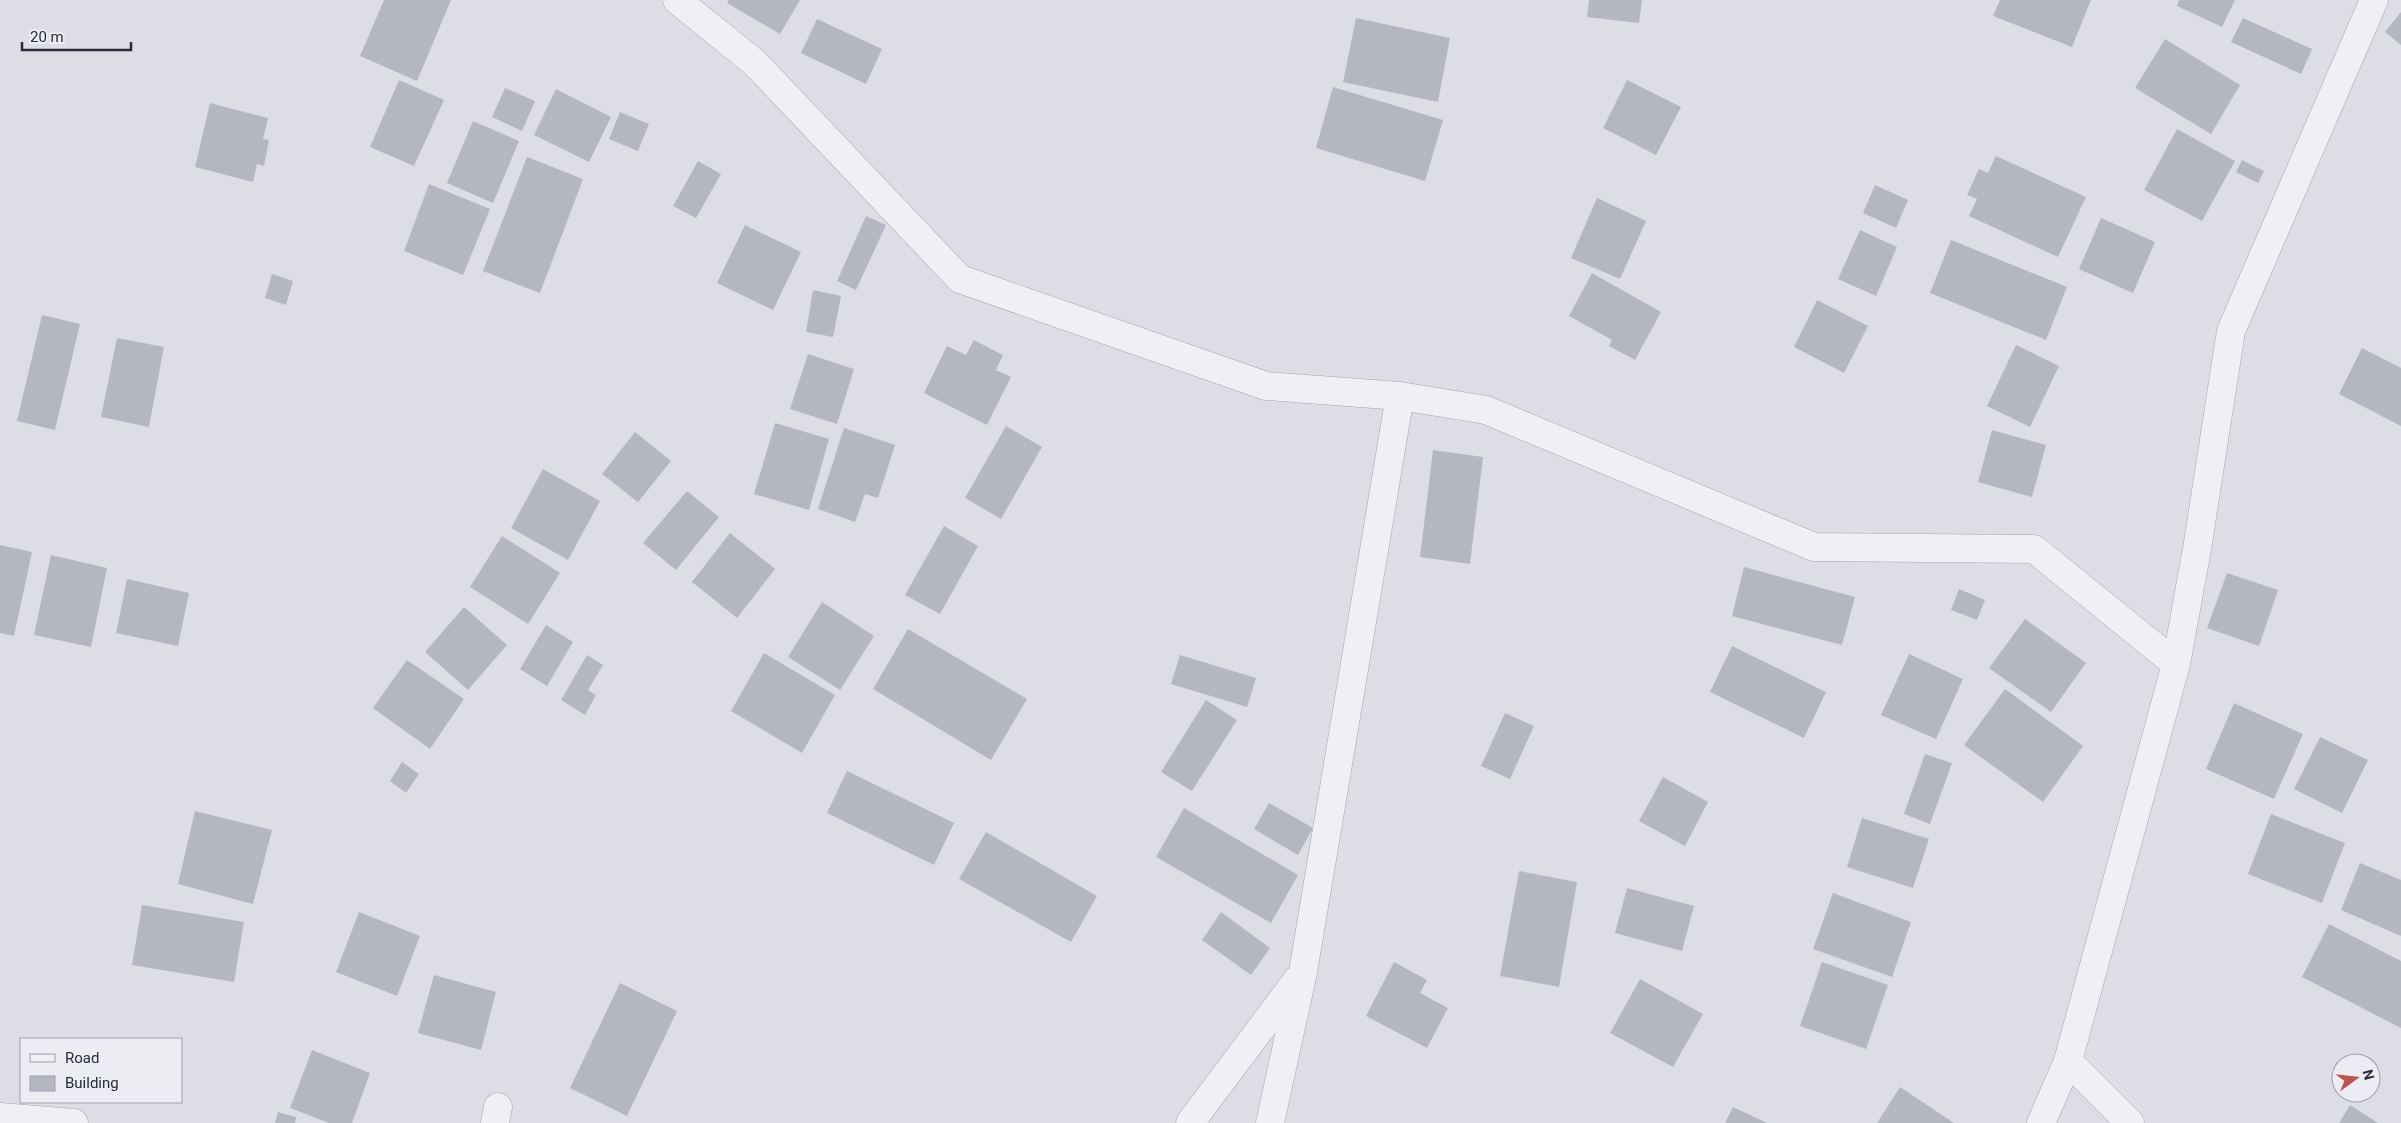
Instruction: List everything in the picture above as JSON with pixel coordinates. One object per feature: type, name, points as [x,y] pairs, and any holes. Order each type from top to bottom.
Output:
[{"type":"street","points":[[677,0],[755,62],[960,279],[1266,386],[1400,396],[1486,410],[1814,547],[2034,549],[2176,664]]},
{"type":"street","points":[[2042,1123],[2068,1061],[2176,664],[2197,549],[2231,331],[2374,0]]},
{"type":"street","points":[[1270,1123],[1303,972],[1400,396]]},
{"type":"street","points":[[1190,1123],[1303,972]]},
{"type":"street","points":[[2068,1061],[2130,1123]]},
{"type":"street","points":[[0,1117],[74,1123]]},
{"type":"building","points":[[384,0],[451,0],[417,81],[360,56]]},
{"type":"building","points":[[729,0],[800,0],[780,34],[727,3]]},
{"type":"building","points":[[1589,0],[1642,0],[1639,23],[1587,17]]},
{"type":"building","points":[[2000,0],[2091,0],[2072,47],[1993,16]]},
{"type":"building","points":[[2179,0],[2235,0],[2222,27],[2177,6]]},
{"type":"building","points":[[2401,12],[2401,45],[2385,32]]},
{"type":"building","points":[[1356,18],[1450,38],[1438,102],[1343,82]]},
{"type":"building","points":[[2243,18],[2312,49],[2301,74],[2231,42]]},
{"type":"building","points":[[817,19],[882,49],[866,84],[801,53]]},
{"type":"building","points":[[2165,39],[2240,85],[2211,134],[2135,88]]},
{"type":"building","points":[[399,80],[444,100],[414,166],[370,147]]},
{"type":"building","points":[[1627,80],[1681,107],[1656,155],[1603,128]]},
{"type":"building","points":[[1333,87],[1443,120],[1425,181],[1316,148]]},
{"type":"building","points":[[505,88],[535,101],[522,131],[492,117]]},
{"type":"building","points":[[556,89],[611,117],[589,162],[534,135]]},
{"type":"building","points":[[210,103],[268,118],[263,139],[269,140],[264,166],[257,164],[253,182],[195,167]]},
{"type":"building","points":[[620,112],[649,124],[638,151],[609,139]]},
{"type":"building","points":[[473,121],[519,141],[493,203],[447,183]]},
{"type":"building","points":[[2177,129],[2235,161],[2202,221],[2144,190]]},
{"type":"building","points":[[1996,156],[2086,197],[2058,257],[1969,216],[1977,199],[1967,195],[1979,169],[1988,173]]},
{"type":"building","points":[[527,157],[583,179],[540,293],[483,271]]},
{"type":"building","points":[[2242,160],[2264,171],[2258,183],[2236,172]]},
{"type":"building","points":[[698,161],[721,174],[696,218],[673,206]]},
{"type":"building","points":[[429,184],[490,209],[463,275],[404,251]]},
{"type":"building","points":[[1875,185],[1908,200],[1896,228],[1863,213]]},
{"type":"building","points":[[1597,198],[1646,221],[1620,279],[1571,258]]},
{"type":"building","points":[[866,216],[886,225],[856,290],[837,281]]},
{"type":"building","points":[[2101,218],[2155,242],[2133,293],[2079,269]]},
{"type":"building","points":[[745,225],[801,252],[773,310],[717,283]]},
{"type":"building","points":[[1860,230],[1897,247],[1876,296],[1838,279]]},
{"type":"building","points":[[1951,240],[2067,287],[2046,340],[1930,293]]},
{"type":"building","points":[[1592,273],[1661,312],[1635,360],[1609,346],[1612,340],[1569,316]]},
{"type":"building","points":[[272,274],[293,281],[286,305],[265,298]]},
{"type":"building","points":[[813,290],[841,296],[833,337],[806,332]]},
{"type":"building","points":[[1817,300],[1868,326],[1844,373],[1794,347]]},
{"type":"building","points":[[42,315],[80,324],[55,430],[17,421]]},
{"type":"building","points":[[117,338],[164,347],[149,427],[101,417]]},
{"type":"building","points":[[974,340],[1003,355],[996,370],[1011,377],[987,425],[924,393],[947,346],[966,355]]},
{"type":"building","points":[[2016,345],[2059,366],[2030,427],[1987,406]]},
{"type":"building","points":[[2362,348],[2401,368],[2401,426],[2339,394]]},
{"type":"building","points":[[808,354],[854,369],[837,424],[790,409]]},
{"type":"building","points":[[775,423],[829,439],[809,510],[754,494]]},
{"type":"building","points":[[1006,426],[1042,447],[1001,519],[965,498]]},
{"type":"building","points":[[844,428],[895,445],[878,498],[865,494],[855,522],[818,509]]},
{"type":"building","points":[[1992,430],[2046,445],[2032,497],[1978,482]]},
{"type":"building","points":[[635,432],[671,461],[638,502],[602,474]]},
{"type":"building","points":[[1433,450],[1483,457],[1470,564],[1420,557]]},
{"type":"building","points":[[543,469],[600,501],[568,560],[511,528]]},
{"type":"building","points":[[687,491],[719,517],[676,570],[643,543]]},
{"type":"building","points":[[944,526],[978,546],[940,614],[905,595]]},
{"type":"building","points":[[730,533],[775,569],[737,618],[692,582]]},
{"type":"building","points":[[502,536],[560,573],[528,624],[470,587]]},
{"type":"building","points":[[0,545],[32,552],[14,636],[0,633]]},
{"type":"building","points":[[51,555],[107,568],[91,647],[34,635]]},
{"type":"building","points":[[1744,567],[1855,597],[1842,645],[1732,616]]},
{"type":"building","points":[[2227,573],[2278,590],[2259,646],[2207,628]]},
{"type":"building","points":[[127,579],[189,593],[178,646],[116,633]]},
{"type":"building","points":[[1959,589],[1985,600],[1977,620],[1951,610]]},
{"type":"building","points":[[822,602],[874,636],[840,690],[788,657]]},
{"type":"building","points":[[464,607],[507,645],[468,690],[425,652]]},
{"type":"building","points":[[2025,619],[2086,663],[2051,712],[1989,668]]},
{"type":"building","points":[[546,625],[573,642],[547,686],[520,669]]},
{"type":"building","points":[[908,629],[1027,699],[991,760],[873,689]]},
{"type":"building","points":[[1732,646],[1826,692],[1804,738],[1710,692]]},
{"type":"building","points":[[764,653],[835,695],[802,753],[731,711]]},
{"type":"building","points":[[1909,654],[1963,679],[1936,739],[1881,715]]},
{"type":"building","points":[[587,655],[603,665],[588,690],[596,695],[585,715],[561,700]]},
{"type":"building","points":[[1180,655],[1256,678],[1247,707],[1171,684]]},
{"type":"building","points":[[407,660],[464,699],[430,749],[373,708]]},
{"type":"building","points":[[2005,689],[2083,746],[2043,802],[1964,745]]},
{"type":"building","points":[[1206,700],[1237,720],[1192,791],[1161,772]]},
{"type":"building","points":[[2234,703],[2303,734],[2274,799],[2206,769]]},
{"type":"building","points":[[1505,713],[1534,726],[1510,779],[1481,766]]},
{"type":"building","points":[[2320,737],[2368,760],[2342,813],[2294,789]]},
{"type":"building","points":[[1925,754],[1952,763],[1930,824],[1904,814]]},
{"type":"building","points":[[402,762],[419,774],[406,793],[390,781]]},
{"type":"building","points":[[847,771],[954,823],[934,865],[827,813]]},
{"type":"building","points":[[1663,777],[1708,802],[1685,846],[1639,821]]},
{"type":"building","points":[[1269,803],[1313,828],[1298,855],[1254,829]]},
{"type":"building","points":[[1184,808],[1298,875],[1271,923],[1156,857]]},
{"type":"building","points":[[195,811],[272,830],[253,904],[178,884]]},
{"type":"building","points":[[2271,814],[2345,843],[2322,903],[2248,874]]},
{"type":"building","points":[[1862,818],[1929,839],[1913,888],[1847,867]]},
{"type":"building","points":[[986,832],[1097,896],[1071,942],[959,879]]},
{"type":"building","points":[[2360,863],[2401,880],[2401,936],[2341,910]]},
{"type":"building","points":[[1519,871],[1577,882],[1559,987],[1500,976]]},
{"type":"building","points":[[1627,888],[1694,906],[1682,951],[1615,933]]},
{"type":"building","points":[[1833,893],[1911,922],[1892,977],[1813,949]]},
{"type":"building","points":[[142,905],[244,922],[234,982],[132,965]]},
{"type":"building","points":[[359,912],[420,936],[397,996],[336,972]]},
{"type":"building","points":[[1221,912],[1270,948],[1251,975],[1202,940]]},
{"type":"building","points":[[2329,924],[2401,961],[2401,1028],[2302,977]]},
{"type":"building","points":[[1394,962],[1427,980],[1420,993],[1448,1008],[1427,1048],[1366,1016]]},
{"type":"building","points":[[1822,962],[1888,985],[1866,1049],[1800,1026]]},
{"type":"building","points":[[434,975],[496,992],[481,1050],[418,1033]]},
{"type":"building","points":[[1640,979],[1703,1014],[1673,1067],[1610,1033]]},
{"type":"building","points":[[620,983],[677,1011],[627,1116],[570,1088]]},
{"type":"building","points":[[312,1050],[370,1073],[352,1123],[329,1123],[290,1108]]},
{"type":"building","points":[[1900,1087],[1954,1123],[1877,1123]]},
{"type":"building","points":[[2350,1105],[2378,1123],[2339,1123]]},
{"type":"building","points":[[1733,1107],[1767,1123],[1725,1123]]},
{"type":"building","points":[[278,1112],[296,1117],[295,1123],[275,1123]]}]
